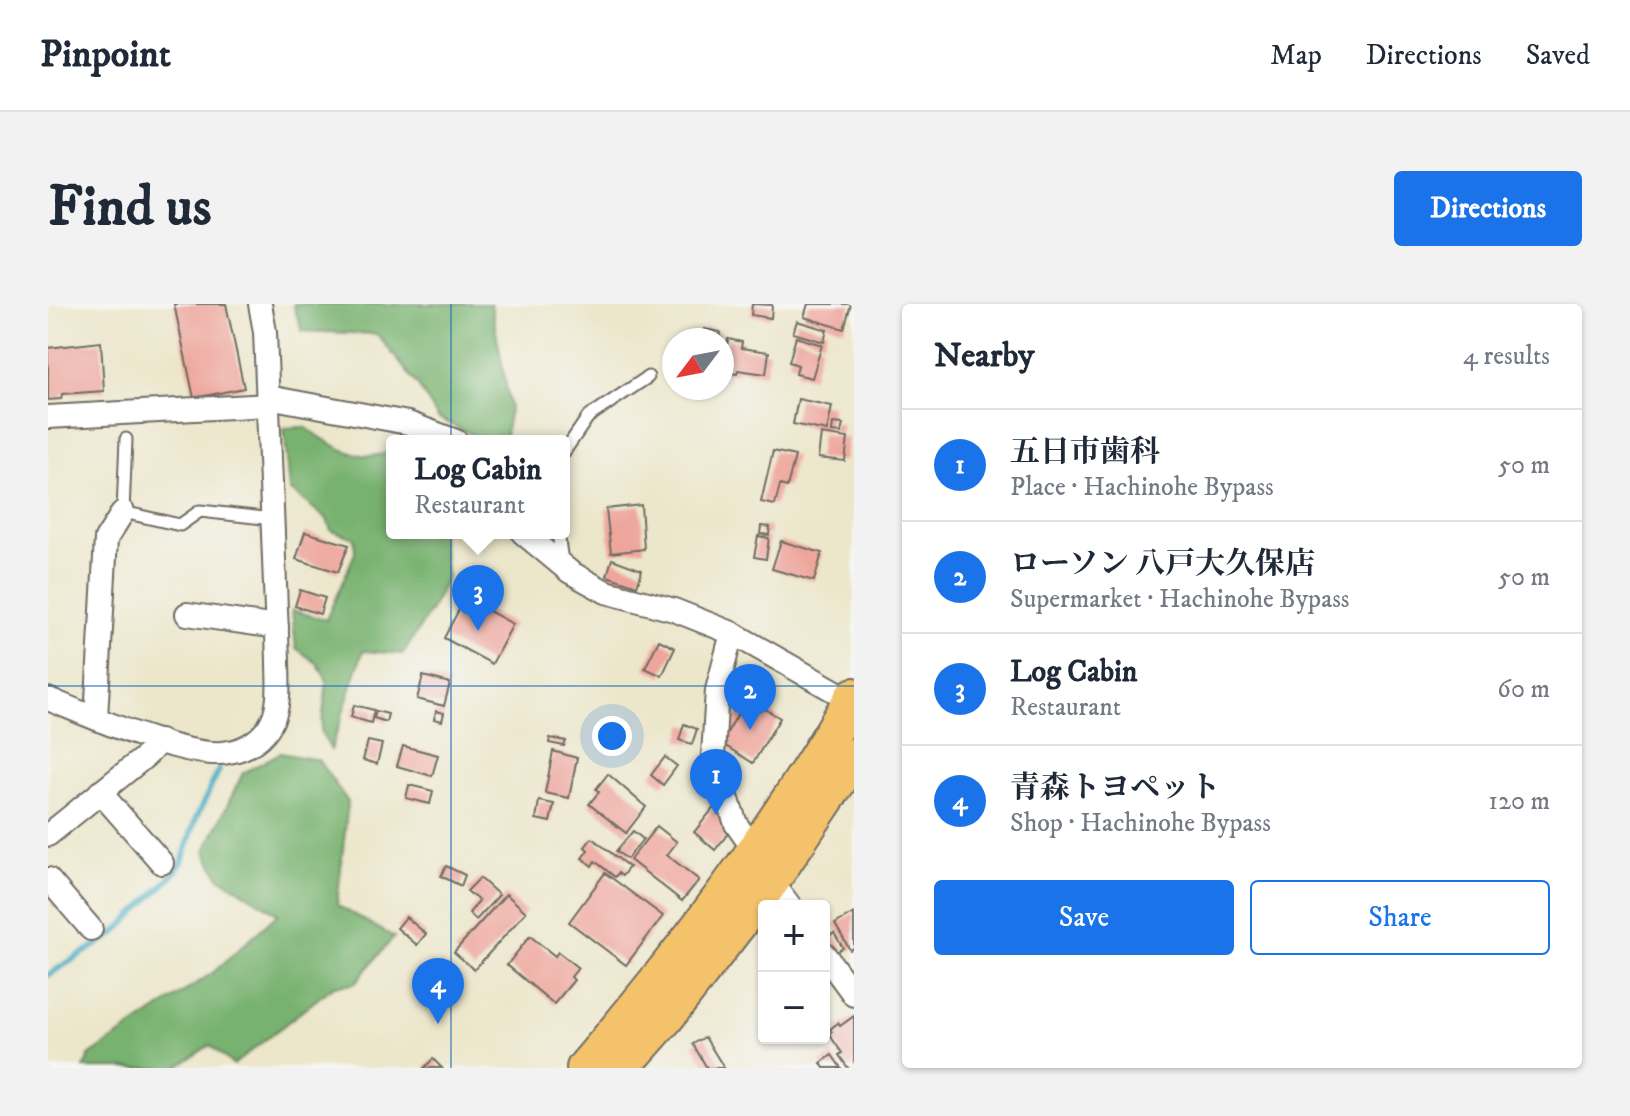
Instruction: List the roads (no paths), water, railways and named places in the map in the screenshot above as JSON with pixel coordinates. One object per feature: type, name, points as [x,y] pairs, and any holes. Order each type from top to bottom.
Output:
[{"type":"highway","points":[[585,1068],[642,1002],[754,850],[853,700]]},
{"type":"highway","points":[[621,1068],[781,894],[854,757]]},
{"type":"street","points":[[48,699],[160,741],[206,752],[227,753],[247,746],[261,737],[273,720],[278,697],[277,627],[265,332],[260,304]]},
{"type":"street","points":[[48,417],[268,401],[408,423],[440,435]]},
{"type":"street","points":[[96,718],[106,539],[123,512]]},
{"type":"street","points":[[530,539],[562,566],[606,592],[674,610],[732,633],[853,700]]},
{"type":"street","points":[[187,614],[277,627]]},
{"type":"street","points":[[732,633],[717,690],[713,756],[736,824],[754,850]]},
{"type":"street","points":[[48,835],[160,741]]},
{"type":"street","points":[[100,792],[162,863]]},
{"type":"street","points":[[48,879],[91,929]]},
{"type":"street","points":[[830,962],[854,995]]},
{"type":"lane","points":[[570,443],[588,417],[648,377]]},
{"type":"lane","points":[[126,439],[123,512],[180,525],[200,511],[273,519]]},
{"type":"lane","points":[[559,539],[562,566]]},
{"type":"waterway","points":[[48,975],[114,934],[172,876],[182,862],[196,818],[219,770]]},
{"type":"place","name":"Log Cabin","points":[[478,631]]},
{"type":"place","name":"ローソン 八戸大久保店","points":[[750,730]]},
{"type":"place","name":"五日市歯科","points":[[716,815]]},
{"type":"place","name":"青森トヨペット","points":[[438,1024]]}]
